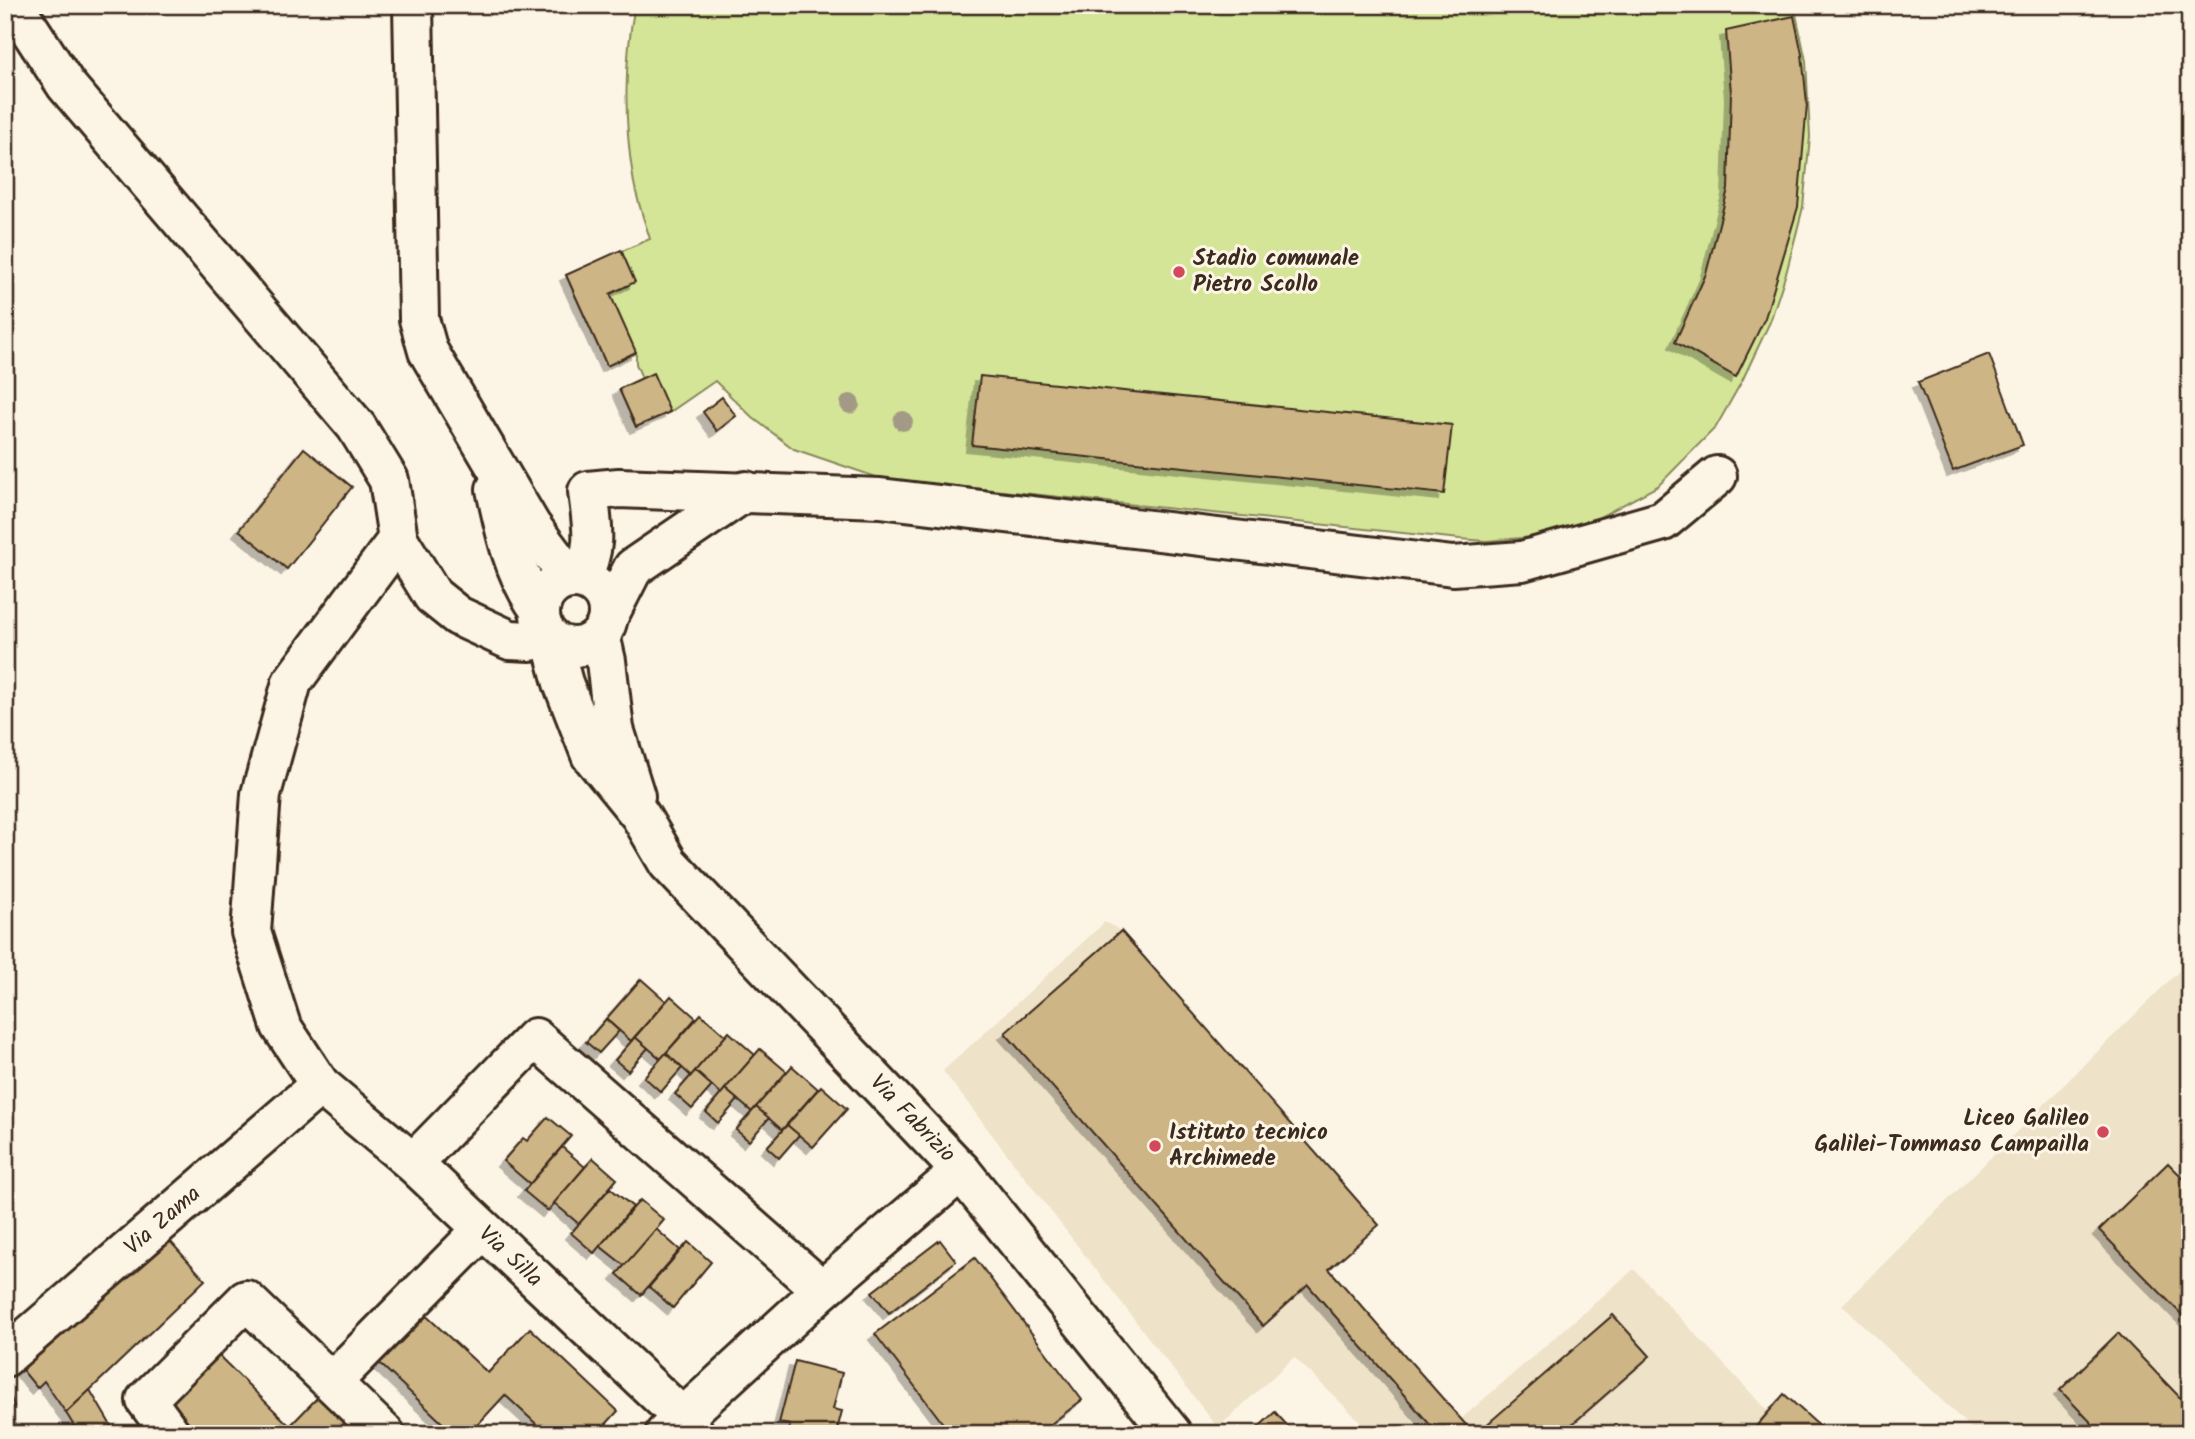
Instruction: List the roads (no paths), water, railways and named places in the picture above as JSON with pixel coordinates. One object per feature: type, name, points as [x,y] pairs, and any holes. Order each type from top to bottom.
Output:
[{"type":"street","points":[[14,5],[66,85],[356,426],[388,480],[398,539],[433,596],[458,616],[510,640],[530,642],[545,626],[546,592],[561,580],[590,582],[605,596],[606,661],[614,729],[640,815]]},
{"type":"street","points":[[413,5],[419,319],[428,351],[531,526],[576,579]]},
{"type":"street","points":[[488,450],[505,533],[525,589],[545,626],[563,683],[591,755],[640,815]]},
{"type":"street","points":[[576,579],[590,562],[594,542],[588,491],[619,488],[880,498],[1453,566],[1522,561],[1663,521],[1717,476]]},
{"type":"street","points":[[545,626],[571,648],[582,647],[604,625],[633,568],[746,491]]},
{"type":"street","name":"Via Silla","points":[[398,539],[292,682],[261,794],[251,932],[281,1026],[320,1085],[413,1163],[681,1428]]},
{"type":"street","name":"Via Fabrizio","points":[[640,815],[668,863],[961,1171],[1172,1434]]},
{"type":"street","points":[[413,1163],[536,1038],[822,1290]]},
{"type":"street","name":"Via Zama","points":[[5,1357],[320,1085]]},
{"type":"street","points":[[681,1428],[822,1290],[961,1171]]},
{"type":"street","points":[[332,1382],[482,1230]]},
{"type":"street","points":[[171,1434],[146,1400],[246,1300],[385,1434]]},
{"type":"place","name":"Stadio comunale Pietro Scollo","points":[[1179,272]]},
{"type":"place","name":"Liceo Galileo Galilei-Tommaso Campailla","points":[[2103,1132]]},
{"type":"place","name":"Istituto tecnico Archimede","points":[[1155,1146]]}]
